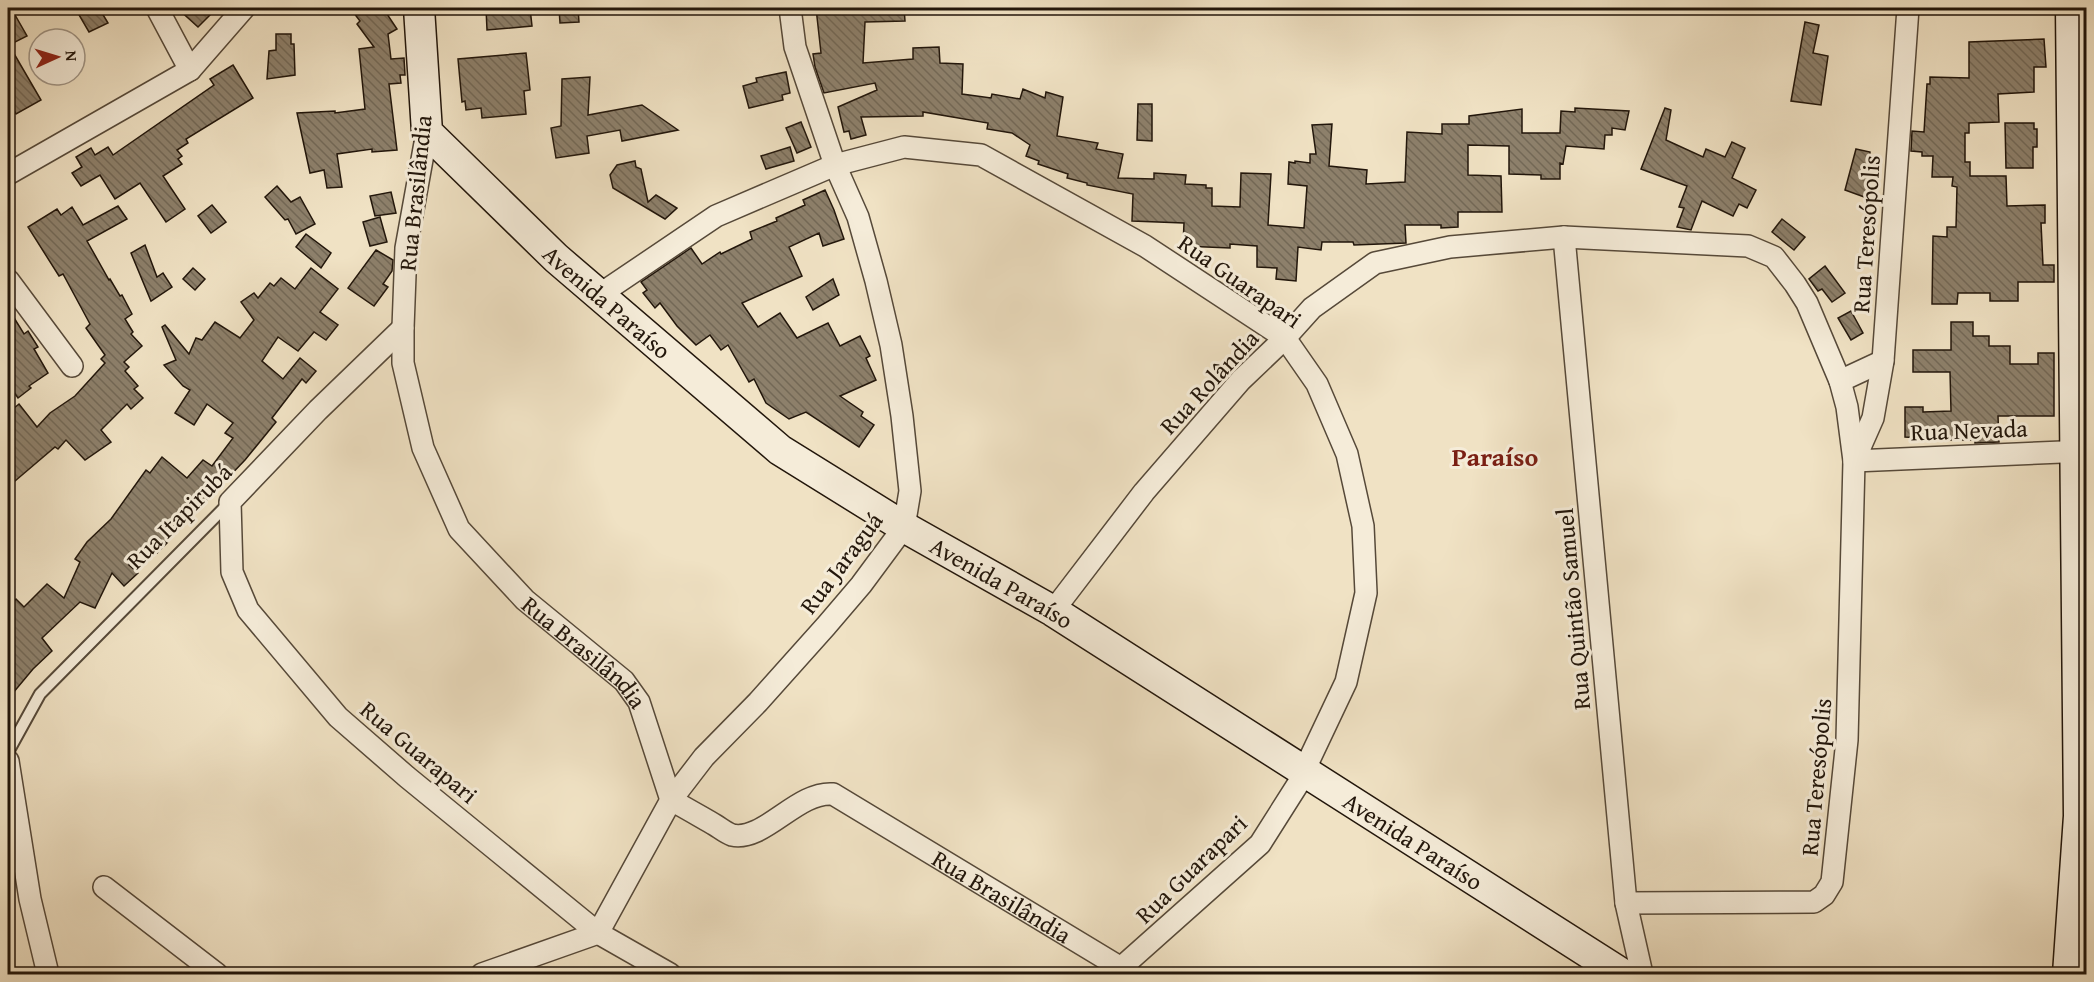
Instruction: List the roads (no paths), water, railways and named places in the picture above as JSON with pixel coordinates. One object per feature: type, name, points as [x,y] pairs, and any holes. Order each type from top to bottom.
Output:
[{"type":"main road","name":"Rua Brasilândia","points":[[419,8],[426,132]]},
{"type":"main road","points":[[2068,975],[2079,816],[2081,451],[2071,8]]},
{"type":"main road","name":"Avenida Paraíso","points":[[426,132],[556,258],[780,450],[904,527],[1053,611],[1622,975]]},
{"type":"street","points":[[157,8],[190,70]]},
{"type":"street","points":[[8,174],[190,70],[244,8]]},
{"type":"street","name":"Rua Jaraguá","points":[[598,933],[671,800],[704,758],[758,702],[861,585],[904,527],[909,491],[903,416],[891,345],[858,217],[835,165],[795,47],[790,8]]},
{"type":"street","name":"Rua Teresópolis","points":[[1854,460],[1873,418],[1882,361],[1908,8]]},
{"type":"street","name":"Rua Brasilândia","points":[[426,132],[406,248],[403,328],[403,363],[423,448],[459,529],[525,600],[624,681],[639,702],[671,800],[732,835],[750,833],[822,793],[833,794],[1122,973]]},
{"type":"street","name":"Rua Guarapari","points":[[599,295],[716,216],[835,165],[904,147],[981,154],[1145,246],[1285,338],[1317,384],[1347,454],[1363,526],[1366,593],[1346,682],[1305,773],[1260,844],[1122,973]]},
{"type":"street","name":"Rua Rolândia","points":[[1053,611],[1144,492],[1241,380],[1285,338],[1312,308],[1376,263],[1450,247],[1564,237],[1661,242]]},
{"type":"street","name":"Rua Quintão Samuel","points":[[1564,237],[1626,903],[1642,975]]},
{"type":"street","name":"Rua Teresópolis","points":[[1626,903],[1814,902],[1824,895],[1832,882],[1847,740],[1854,460],[1847,407],[1840,381],[1807,303],[1774,257],[1748,246],[1661,242]]},
{"type":"street","points":[[8,280],[72,366]]},
{"type":"street","name":"Rua Itapirubá","points":[[230,502],[318,410],[403,328]]},
{"type":"street","points":[[1840,381],[1882,361]]},
{"type":"street","name":"Rua Nevada","points":[[1854,460],[2081,451]]},
{"type":"street","name":"Rua Guarapari","points":[[230,502],[232,572],[248,610],[338,717],[407,777],[598,933],[670,975]]},
{"type":"street","points":[[8,761],[30,899],[48,975]]},
{"type":"street","points":[[104,887],[217,975]]},
{"type":"street","points":[[482,975],[598,933]]},
{"type":"lane","name":"Rua Itapirubá","points":[[8,752],[40,694],[230,502]]},
{"type":"district","name":"Paraíso","points":[[1495,456]]}]
